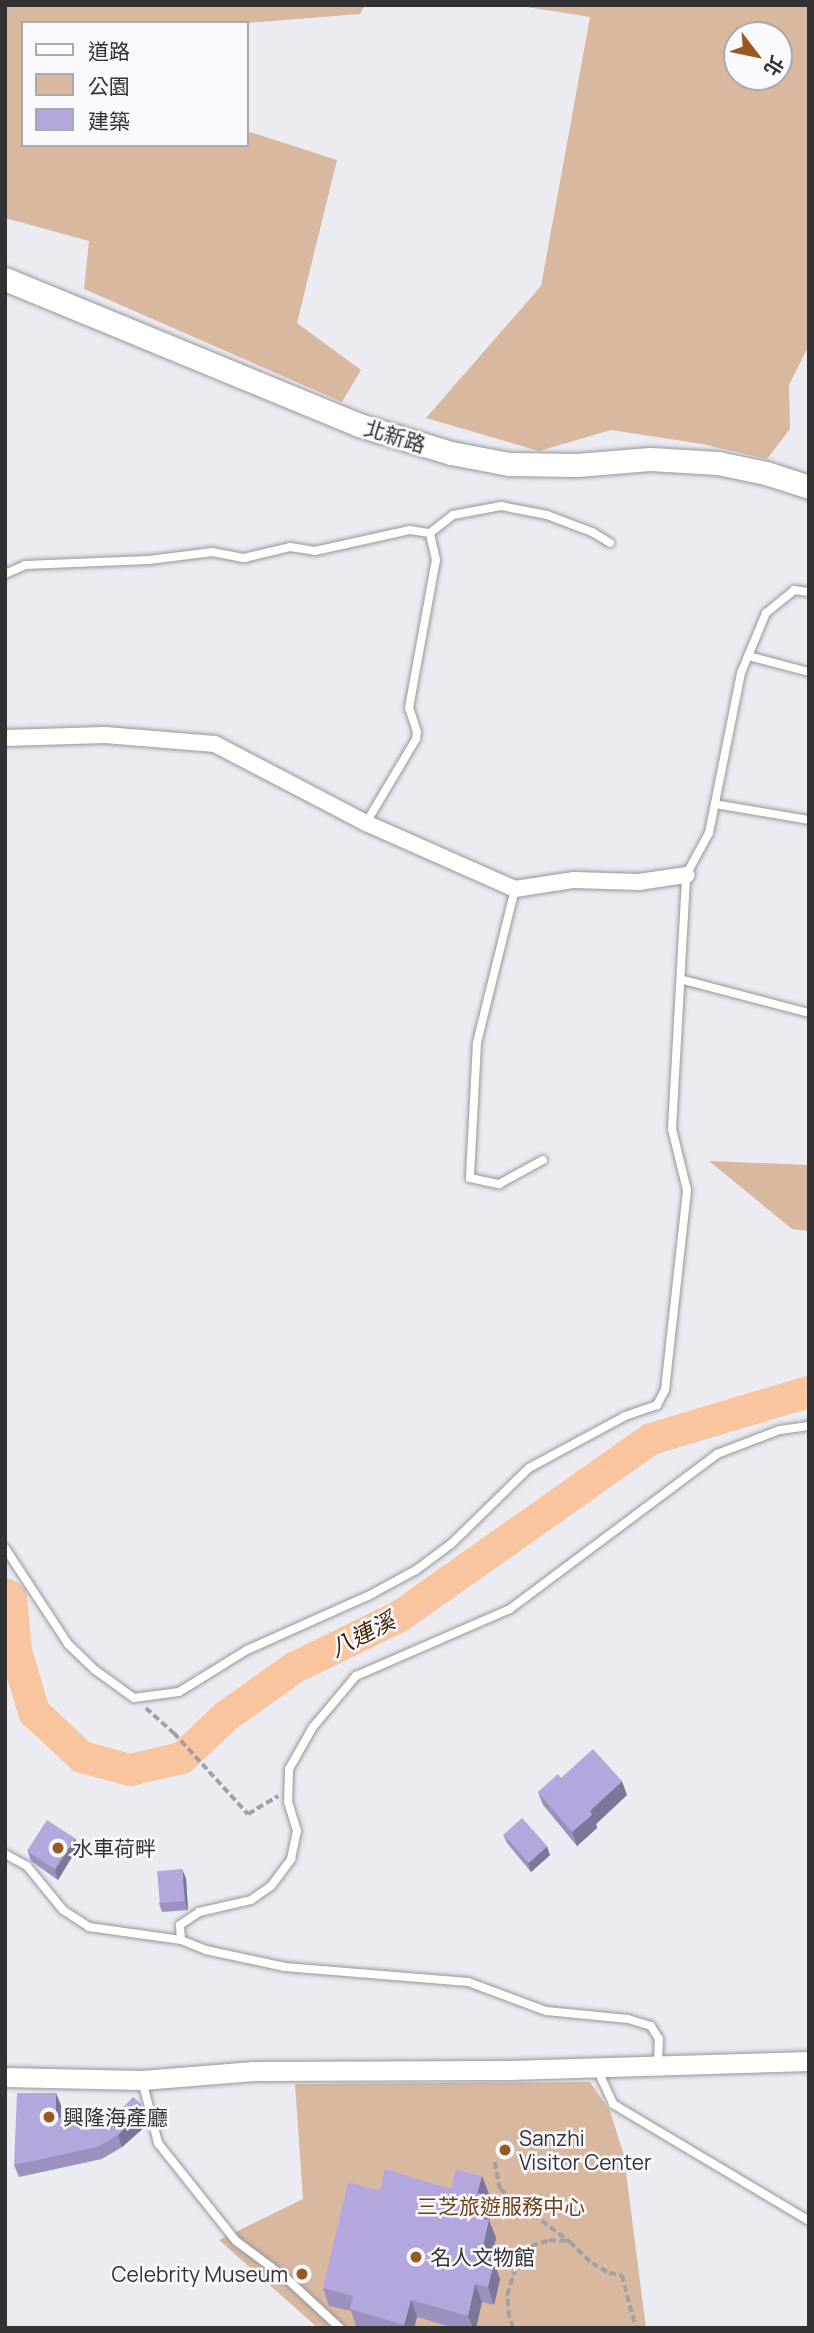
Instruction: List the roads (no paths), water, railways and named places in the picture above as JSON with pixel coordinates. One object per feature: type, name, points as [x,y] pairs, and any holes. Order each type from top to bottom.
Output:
[{"type":"main road","name":"北新路","points":[[5,279],[359,425],[451,453],[509,464],[577,465],[650,459],[718,463],[809,486]]},
{"type":"street","points":[[5,738],[105,735],[215,744],[366,823],[515,889],[574,880],[639,882],[686,875]]},
{"type":"street","points":[[5,2077],[142,2080],[254,2071],[597,2067],[809,2061]]},
{"type":"lane","points":[[5,575],[25,565],[149,560],[212,552],[244,558],[290,547],[315,551],[410,530],[430,533],[453,515],[500,506],[547,515],[592,532],[610,543]]},
{"type":"lane","points":[[366,823],[416,739],[417,732],[409,708],[436,560],[430,533]]},
{"type":"lane","points":[[5,1548],[68,1644],[95,1670],[134,1698],[178,1692],[247,1650],[368,1597],[416,1570],[451,1544],[529,1468],[625,1416],[657,1405],[665,1390],[687,1190],[672,1129],[683,980],[686,875],[709,833],[741,673],[766,612],[794,590],[809,592]]},
{"type":"lane","points":[[748,656],[809,672]]},
{"type":"lane","points":[[715,804],[809,820]]},
{"type":"lane","points":[[515,889],[477,1042],[470,1178],[499,1184],[543,1160]]},
{"type":"lane","points":[[683,980],[809,1013]]},
{"type":"lane","points":[[181,1940],[180,1925],[199,1912],[251,1900],[271,1886],[291,1859],[297,1831],[289,1795],[289,1769],[313,1727],[356,1676],[510,1609],[718,1454],[780,1430],[809,1426]]},
{"type":"lane","points":[[5,1854],[27,1866],[63,1910],[89,1927],[143,1932],[285,1968],[468,1982],[546,2011],[628,2019],[651,2026],[659,2039],[658,2064]]},
{"type":"lane","points":[[597,2067],[613,2104],[689,2146],[809,2221]]},
{"type":"lane","points":[[142,2080],[158,2143],[236,2241],[286,2278],[340,2328]]},
{"type":"waterway","name":"八連溪","points":[[5,1594],[11,1598],[16,1651],[34,1712],[82,1757],[130,1770],[182,1758],[225,1717],[294,1668],[400,1616],[651,1439],[809,1392]]},
{"type":"place","name":"水車荷畔","points":[[58,1848]]},
{"type":"place","name":"興隆海產廳","points":[[49,2117]]},
{"type":"place","name":"Sanzhi Visitor Center","points":[[505,2150]]},
{"type":"place","name":"名人文物館","points":[[416,2257]]},
{"type":"place","name":"Celebrity Museum","points":[[302,2274]]},
{"type":"park label","name":"三芝旅遊服務中心","points":[[501,2206]]}]
